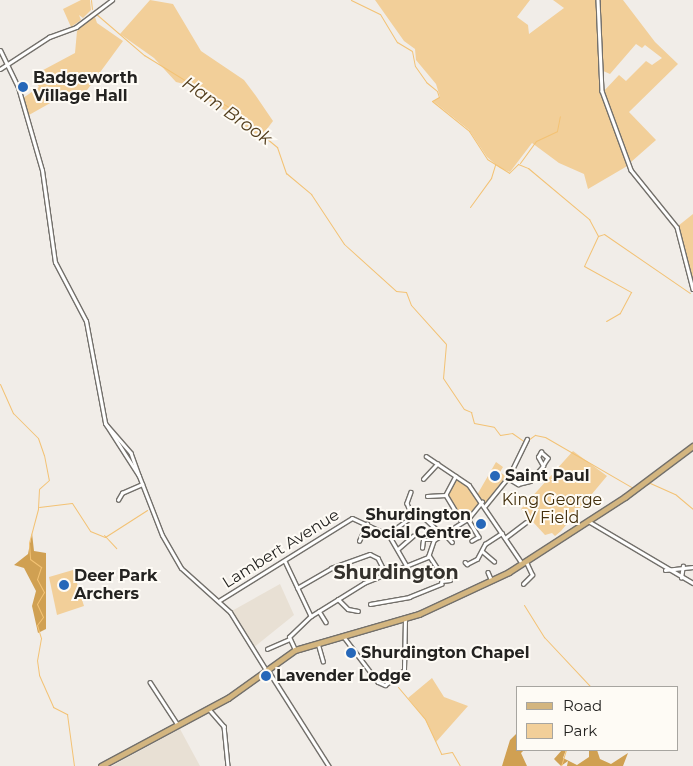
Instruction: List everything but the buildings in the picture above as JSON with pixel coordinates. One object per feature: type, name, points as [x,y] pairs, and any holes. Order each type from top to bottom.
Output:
[{"type":"main road","points":[[101,766],[209,709],[294,650],[343,634],[405,618],[492,580],[525,563],[588,522],[693,446]]},
{"type":"street","points":[[0,70],[49,37],[76,27],[112,0]]},
{"type":"street","points":[[598,0],[602,91],[632,170],[677,227],[693,289]]},
{"type":"street","points":[[0,50],[7,65],[44,178],[55,262],[86,321],[104,423],[139,476]]},
{"type":"street","points":[[104,423],[131,453],[160,530],[181,568],[220,600],[329,766]]},
{"type":"street","points":[[485,506],[508,478],[527,439]]},
{"type":"street","points":[[508,478],[525,483],[544,466],[548,458],[542,452],[538,457],[544,466]]},
{"type":"street","points":[[426,456],[456,476],[482,502],[532,575],[522,584]]},
{"type":"street","points":[[423,479],[437,464]]},
{"type":"street","points":[[446,495],[456,476]]},
{"type":"street","points":[[118,500],[122,493],[142,484]]},
{"type":"street","points":[[409,491],[407,503],[412,514]]},
{"type":"street","points":[[427,496],[446,495]]},
{"type":"street","points":[[446,495],[462,522]]},
{"type":"street","points":[[422,548],[423,540],[434,540],[462,522],[482,502]]},
{"type":"street","points":[[388,534],[412,514],[421,513],[452,542]]},
{"type":"street","name":"Lambert Avenue","points":[[220,600],[354,518],[367,524]]},
{"type":"street","points":[[468,518],[479,537],[472,541]]},
{"type":"street","points":[[506,538],[526,522]]},
{"type":"street","points":[[588,522],[665,570],[693,583]]},
{"type":"street","points":[[359,541],[367,524],[388,534],[408,568]]},
{"type":"street","points":[[467,565],[487,542],[502,533]]},
{"type":"street","points":[[398,549],[413,536]]},
{"type":"street","points":[[268,650],[289,639],[311,616],[364,583],[408,568],[429,556],[434,540]]},
{"type":"street","points":[[481,551],[494,561]]},
{"type":"street","points":[[297,588],[346,562],[375,555],[387,576]]},
{"type":"street","points":[[429,556],[442,581]]},
{"type":"street","points":[[285,561],[311,616]]},
{"type":"street","points":[[665,570],[683,566],[693,567]]},
{"type":"street","points":[[681,578],[683,566]]},
{"type":"street","points":[[488,572],[492,580]]},
{"type":"street","points":[[372,606],[418,595],[442,581],[450,580]]},
{"type":"street","points":[[338,599],[348,609],[358,611]]},
{"type":"street","points":[[319,611],[326,622]]},
{"type":"street","points":[[343,634],[378,682],[385,685],[404,670],[405,618]]},
{"type":"street","points":[[289,639],[294,650]]},
{"type":"street","points":[[318,642],[324,661]]},
{"type":"street","points":[[150,682],[179,726]]},
{"type":"street","points":[[209,709],[224,726],[228,766]]},
{"type":"shaded area","points":[[32,533],[34,551],[46,553],[46,629],[38,633],[32,606],[36,591],[24,568],[14,565],[28,554]]},
{"type":"shaded area","points":[[280,584],[294,615],[253,648],[230,612]]},
{"type":"shaded area","points":[[180,729],[200,766],[112,766]]},
{"type":"shaded area","points":[[516,734],[516,751],[523,751],[521,753],[527,766],[502,766],[510,740]]},
{"type":"shaded area","points":[[561,751],[566,751],[563,758],[577,765],[589,757],[589,751],[597,751],[600,759],[611,764],[628,753],[623,766],[567,766],[568,761],[561,766],[554,759]]},
{"type":"green space","points":[[81,0],[90,0],[91,10],[83,18],[79,15],[81,20],[71,27],[63,9]]},
{"type":"green space","points":[[150,0],[173,4],[201,51],[244,80],[273,121],[261,137],[250,135],[242,120],[207,100],[196,87],[176,82],[154,58],[120,34]]},
{"type":"green space","points":[[375,0],[530,0],[517,17],[528,25],[529,34],[564,8],[553,0],[597,0],[599,84],[629,165],[588,189],[584,174],[559,163],[532,143],[510,172],[500,168],[487,157],[469,130],[433,101],[440,97],[436,84],[416,60],[415,49],[404,41]]},
{"type":"green space","points":[[600,0],[623,0],[655,42],[678,64],[629,112],[656,140],[631,162],[603,92],[619,75],[626,81],[646,61],[652,65],[662,58],[645,45],[642,48],[636,44],[610,74],[601,70]]},
{"type":"green space","points":[[94,14],[97,23],[123,41],[79,101],[68,93],[29,115],[23,98],[39,87],[32,76],[75,53],[77,31]]},
{"type":"green space","points":[[693,214],[693,281],[678,226]]},
{"type":"green space","name":"King George V Field","points":[[573,451],[607,476],[561,531],[555,536],[552,533],[545,535],[521,509]]},
{"type":"green space","points":[[496,462],[503,467],[500,472],[508,478],[485,506],[482,502],[468,519],[459,516],[447,497],[456,476],[477,495]]},
{"type":"green space","name":"Deer Park Archers","points":[[73,570],[84,606],[57,615],[49,577]]},
{"type":"green space","points":[[432,678],[444,697],[468,706],[436,742],[425,719],[408,698]]},
{"type":"waterway","name":"Ham Brook","points":[[91,0],[92,9]]},
{"type":"waterway","points":[[351,0],[380,14],[397,42],[412,51],[415,66],[426,82],[437,91],[439,97],[432,101],[469,131],[487,159],[509,173],[518,164],[528,168],[589,219],[598,236],[604,234],[690,293]]},
{"type":"waterway","name":"Ham Brook","points":[[95,13],[144,55],[227,106],[277,147],[286,173],[311,194],[344,244],[396,291],[406,292],[411,305],[446,344],[443,378],[464,409],[471,412],[474,423],[494,427],[500,435],[512,433],[525,442]]},
{"type":"waterway","points":[[520,163],[536,141],[557,131],[560,116]]},
{"type":"waterway","points":[[470,207],[491,178],[495,165]]},
{"type":"waterway","points":[[598,236],[584,266],[631,292],[620,313],[606,321]]},
{"type":"waterway","points":[[0,384],[13,413],[38,438],[49,480],[39,489],[38,509],[29,543],[30,559],[41,567],[37,579],[44,592],[37,604],[43,617],[37,625],[41,638],[37,660],[39,675],[53,707],[67,714],[74,766]]},
{"type":"waterway","name":"Ham Brook","points":[[528,440],[535,435],[545,437],[633,488]]},
{"type":"waterway","name":"Ham Brook","points":[[642,487],[650,483],[675,494],[693,509]]},
{"type":"waterway","points":[[39,507],[72,503],[90,531],[105,537],[147,510]]},
{"type":"waterway","points":[[104,535],[116,548]]},
{"type":"waterway","points":[[524,605],[544,637],[590,686]]},
{"type":"waterway","points":[[398,687],[425,719],[441,754],[452,752],[460,766]]},
{"type":"waterway","points":[[561,766],[566,751]]},
{"type":"place","name":"Badgeworth Village Hall","points":[[23,87]]},
{"type":"place","name":"Saint Paul","points":[[495,476]]},
{"type":"place","name":"Shurdington Social Centre","points":[[481,524]]},
{"type":"place","name":"Deer Park Archers","points":[[64,585]]},
{"type":"place","name":"Shurdington Chapel","points":[[351,653]]},
{"type":"place","name":"Lavender Lodge","points":[[266,676]]},
{"type":"district","name":"Shurdington","points":[[396,573]]}]
